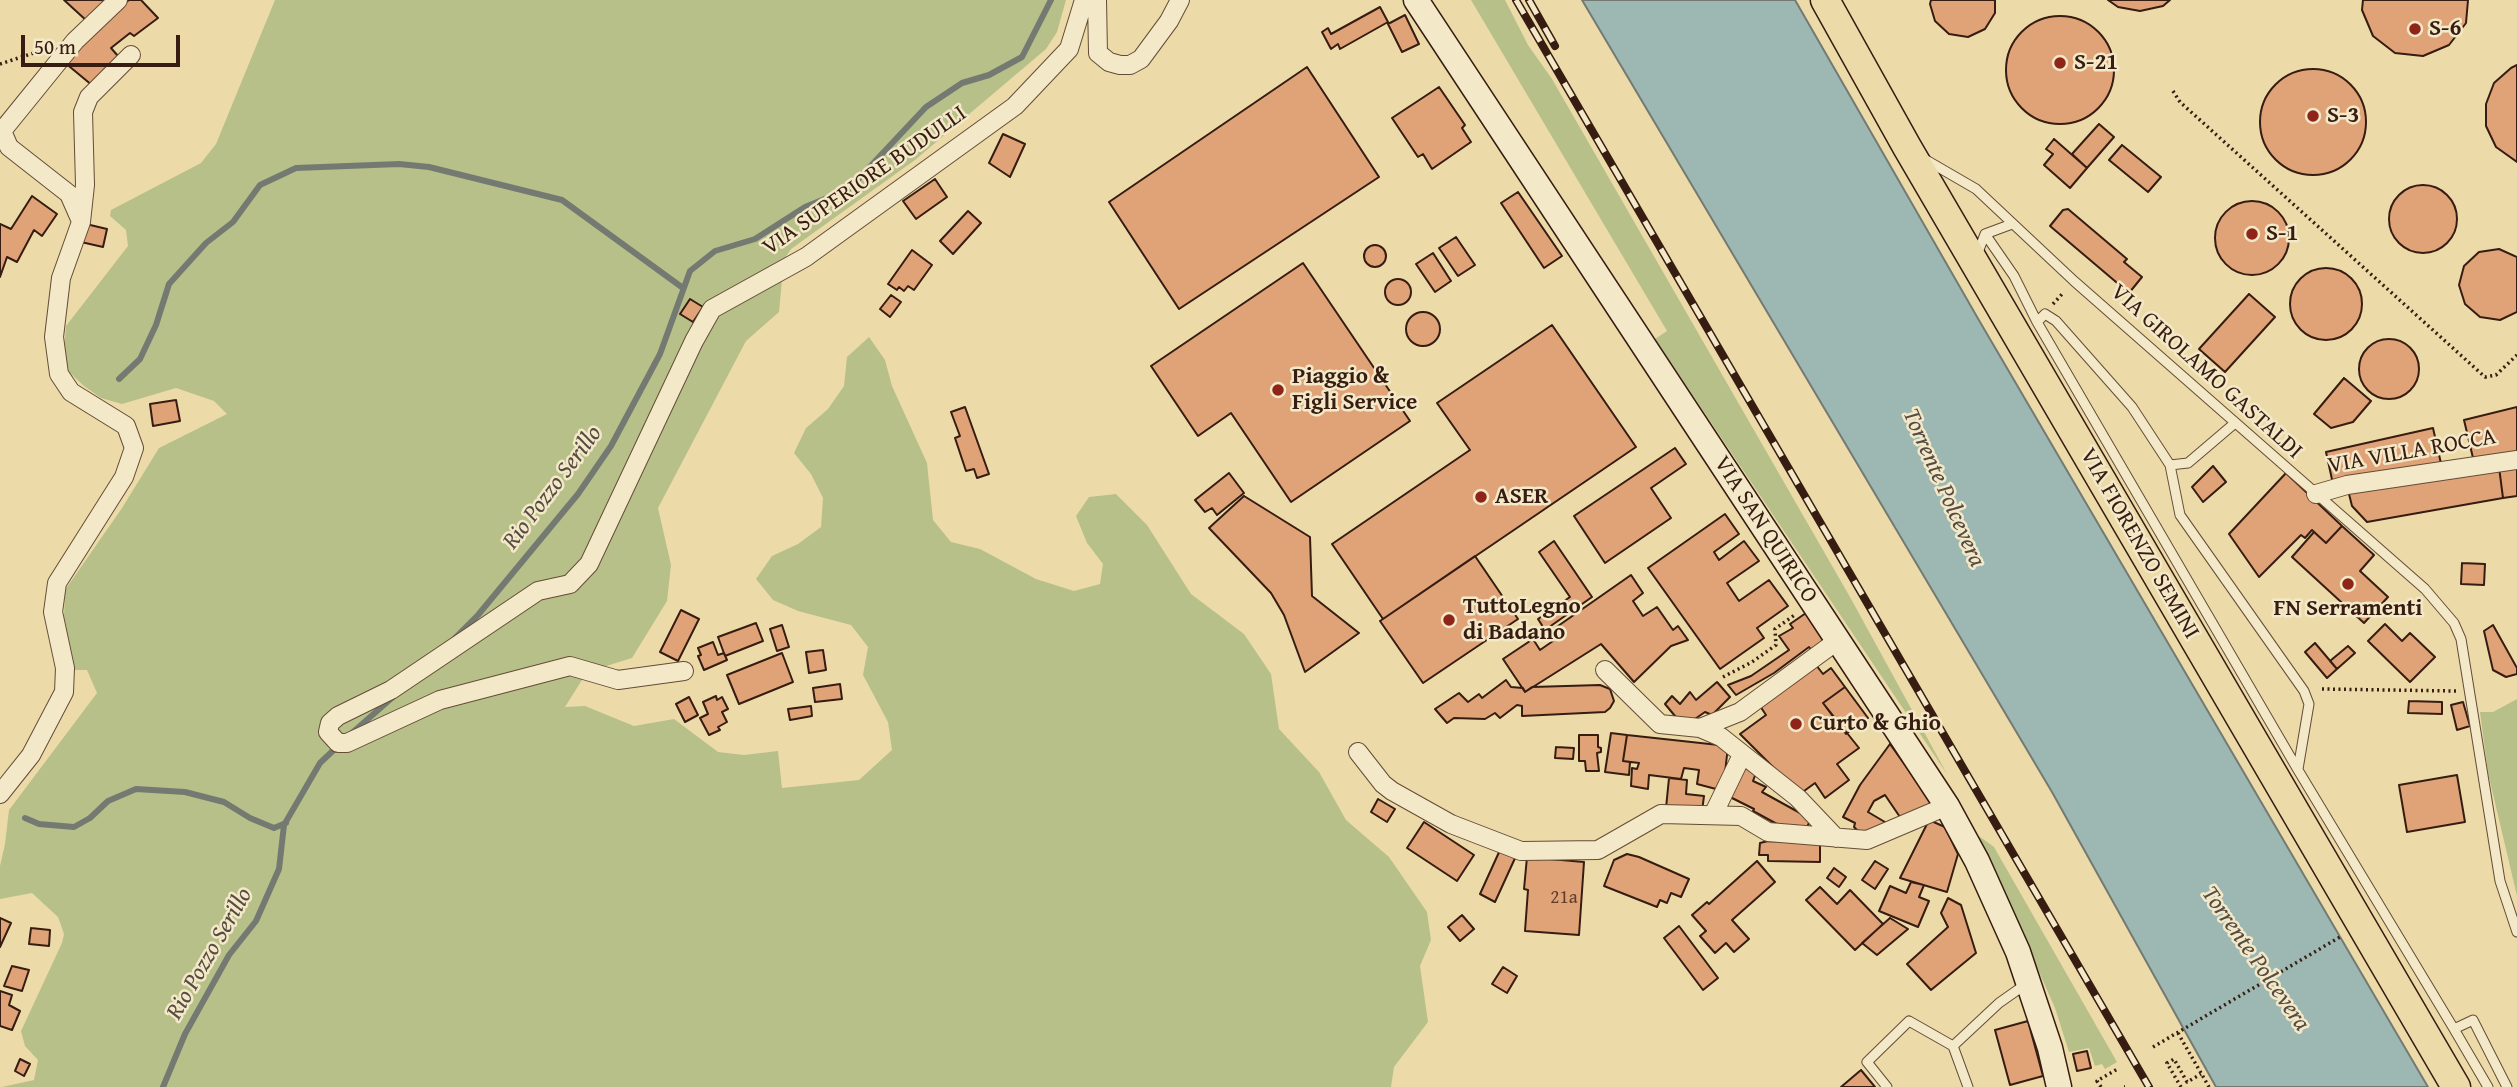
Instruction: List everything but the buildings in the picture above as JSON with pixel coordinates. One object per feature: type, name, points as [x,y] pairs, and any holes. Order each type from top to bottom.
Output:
[{"type":"main road","name":"VIA SAN QUIRICO","points":[[1416,0],[1948,806],[1977,861],[2029,982],[2059,1087]]},
{"type":"main road","name":"VIA FIORENZO SEMINI","points":[[1825,0],[1907,147],[2456,1087]]},
{"type":"street","points":[[81,222],[69,194],[9,147],[2,131],[75,41],[118,0]]},
{"type":"street","name":"VIA SUPERIORE BUDULLI","points":[[684,671],[618,680],[570,666],[440,700],[347,743],[338,743],[328,732],[330,723],[338,716],[391,690],[538,591],[570,584],[589,564],[694,341],[712,309],[806,257],[1014,106],[1069,49],[1084,0]]},
{"type":"street","points":[[1097,0],[1098,53],[1109,62],[1130,65],[1141,59],[1180,0]]},
{"type":"street","points":[[0,794],[32,755],[64,692],[65,668],[53,612],[57,583],[124,477],[134,448],[126,426],[72,391],[59,374],[54,337],[61,278],[81,222],[85,185],[83,112],[89,97],[131,55]]},
{"type":"street","name":"VIA VILLA ROCCA","points":[[2316,494],[2347,485],[2517,460]]},
{"type":"street","points":[[1700,728],[1740,712],[1837,641]]},
{"type":"street","points":[[1605,670],[1660,724],[1700,728],[1721,737],[1798,798],[1836,838]]},
{"type":"street","points":[[1359,752],[1392,791],[1451,824],[1521,851],[1598,850],[1661,814],[1741,816],[1768,832],[1867,840],[1948,806]]},
{"type":"street","points":[[1713,815],[1742,755]]},
{"type":"lane","name":"VIA GIROLAMO GASTALDI","points":[[1907,147],[1939,169],[1976,189],[2235,423],[2425,589],[2454,623],[2461,639],[2500,881],[2517,932]]},
{"type":"lane","points":[[1974,261],[1985,234],[2012,224]]},
{"type":"lane","points":[[1985,234],[2014,276],[2038,322],[2298,770],[2487,1087]]},
{"type":"lane","points":[[2038,322],[2045,314],[2056,321],[2132,407],[2170,465],[2180,515],[2304,691],[2309,704],[2298,770]]},
{"type":"lane","points":[[2170,465],[2188,463],[2235,423]]},
{"type":"lane","points":[[1953,1046],[1999,1003],[2029,982]]},
{"type":"lane","points":[[2454,1029],[2473,1020],[2507,1087]]},
{"type":"lane","points":[[1887,1087],[1867,1062],[1909,1021],[1953,1046],[1968,1087]]},
{"type":"path","points":[[0,64],[75,41]]},
{"type":"path","points":[[2173,91],[2180,103],[2485,377],[2496,374],[2517,355]]},
{"type":"path","points":[[1723,677],[1752,662],[1776,645],[1775,629],[1799,612]]},
{"type":"path","points":[[2322,689],[2470,691]]},
{"type":"path","points":[[2153,1047],[2351,931]]},
{"type":"path","points":[[2178,1033],[2209,1087]]},
{"type":"path","points":[[2181,1087],[2167,1063],[2174,1059],[2187,1082],[2201,1074]]},
{"type":"path","points":[[2101,1087],[2097,1080],[2119,1068]]},
{"type":"green space","points":[[275,0],[1066,0],[1057,32],[1046,49],[915,160],[791,249],[784,259],[779,312],[746,341],[658,508],[671,565],[667,601],[632,658],[587,672],[565,707],[585,706],[634,726],[674,719],[718,752],[744,755],[778,751],[782,788],[859,780],[892,750],[888,722],[863,675],[868,647],[851,625],[798,611],[773,600],[756,579],[772,556],[798,544],[821,527],[823,498],[811,474],[794,453],[806,428],[828,409],[844,386],[847,357],[869,337],[885,360],[892,386],[927,463],[933,520],[951,542],[980,549],[1036,579],[1074,591],[1100,584],[1103,564],[1087,543],[1076,516],[1089,497],[1116,494],[1147,525],[1191,594],[1244,634],[1271,674],[1279,729],[1319,772],[1346,820],[1389,857],[1427,912],[1431,940],[1420,966],[1428,1022],[1394,1067],[1391,1087],[2,1087],[34,1080],[38,1060],[25,1046],[21,1031],[64,934],[58,917],[32,893],[0,899],[0,866],[9,810],[97,693],[87,670],[74,670],[64,617],[65,590],[122,508],[159,448],[227,414],[214,401],[176,388],[122,404],[101,398],[69,372],[64,351],[66,326],[128,246],[126,230],[110,216],[111,210],[201,163],[216,144]]},
{"type":"green space","points":[[1471,0],[1505,0],[1528,45],[1552,79],[1850,597],[1947,774],[1655,339],[1667,331]]},
{"type":"green space","points":[[2517,699],[2517,896],[2488,773],[2480,712],[2493,712]]},
{"type":"green space","points":[[1979,836],[1994,847],[2117,1062],[2105,1069],[2102,1064],[2095,1066],[2089,1048],[2069,1052],[2055,1008]]},
{"type":"water","name":"Torrente Polcevera","points":[[1582,0],[1795,0],[1980,322],[2428,1087],[2216,1087],[2052,792]]},
{"type":"waterway","name":"Rio Pozzo Serillo","points":[[455,638],[478,615],[578,494],[611,446],[660,354],[690,271],[715,251],[755,239],[805,207],[849,189],[926,107],[962,83],[989,75],[1022,57],[1051,0]]},
{"type":"waterway","points":[[119,379],[140,359],[156,325],[169,284],[206,243],[233,222],[260,185],[296,168],[399,164],[429,167],[562,200],[683,288]]},
{"type":"waterway","name":"Rio Pozzo Serillo","points":[[352,733],[394,696]]},
{"type":"waterway","name":"Rio Pozzo Serillo","points":[[163,1087],[185,1034],[229,955],[256,921],[279,869],[284,825],[320,763],[339,745]]},
{"type":"waterway","points":[[25,818],[39,824],[74,827],[90,818],[108,801],[136,789],[185,792],[224,802],[250,818],[274,828],[286,823]]},
{"type":"railway","points":[[1516,0],[2149,1087]]},
{"type":"railway","points":[[1529,0],[1555,46]]},
{"type":"place","name":"S-6","points":[[2415,29]]},
{"type":"place","name":"S-21","points":[[2060,63]]},
{"type":"place","name":"S-3","points":[[2313,116]]},
{"type":"place","name":"S-1","points":[[2252,234]]},
{"type":"place","name":"Piaggio & Figli Service","points":[[1278,390]]},
{"type":"place","name":"ASER","points":[[1481,497]]},
{"type":"place","name":"FN Serramenti","points":[[2348,584]]},
{"type":"place","name":"TuttoLegno di Badano","points":[[1449,620]]},
{"type":"place","name":"Curto & Ghio","points":[[1796,724]]}]
